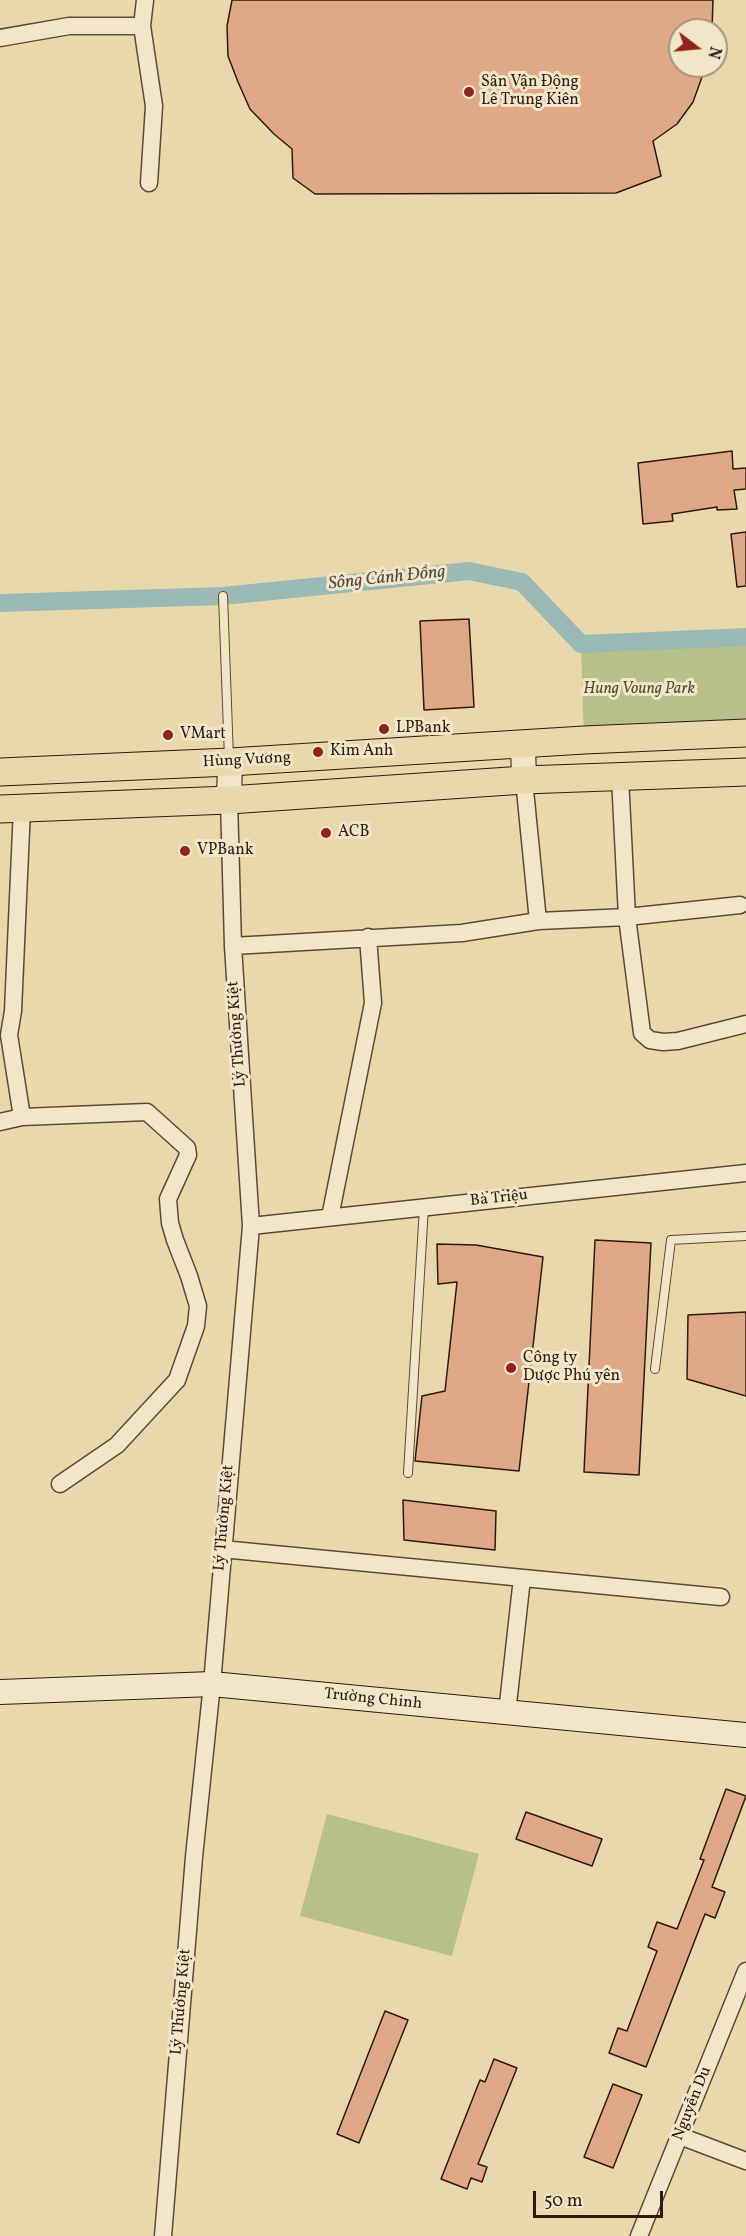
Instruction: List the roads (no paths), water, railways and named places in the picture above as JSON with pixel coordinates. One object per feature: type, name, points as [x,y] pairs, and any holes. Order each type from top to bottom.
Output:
[{"type":"main road","name":"Hùng Vương","points":[[0,772],[230,762],[746,733]]},
{"type":"main road","points":[[11,809],[230,800],[524,780],[746,772]]},
{"type":"street","points":[[145,0],[142,26],[154,106],[149,183]]},
{"type":"street","points":[[0,38],[69,26],[142,26]]},
{"type":"street","points":[[523,744],[524,780],[537,921]]},
{"type":"street","points":[[230,762],[230,800]]},
{"type":"street","points":[[620,777],[627,917],[642,1033],[650,1040],[678,1041],[746,1024]]},
{"type":"street","name":"Lý Thường Kiệt","points":[[163,2236],[194,1857],[212,1684],[251,1226],[232,946],[230,800]]},
{"type":"street","points":[[11,809],[13,1011],[9,1035],[22,1117]]},
{"type":"street","points":[[232,946],[462,933],[537,921],[627,917],[740,905]]},
{"type":"street","points":[[330,1217],[373,1004],[368,938]]},
{"type":"street","points":[[0,1122],[22,1117],[147,1112],[187,1148],[188,1155],[168,1199],[175,1240],[198,1306],[196,1326],[177,1380],[117,1445],[60,1484]]},
{"type":"street","name":"Bà Triệu","points":[[251,1226],[746,1173]]},
{"type":"street","points":[[222,1549],[721,1597]]},
{"type":"street","points":[[507,1713],[522,1578]]},
{"type":"street","name":"Trường Chinh","points":[[0,1692],[212,1684],[746,1735]]},
{"type":"street","name":"Nguyễn Du","points":[[639,2236],[746,1971]]},
{"type":"street","points":[[680,2136],[746,2161]]},
{"type":"lane","points":[[223,596],[230,762]]},
{"type":"lane","points":[[408,1473],[424,1207]]},
{"type":"lane","points":[[655,1369],[671,1240],[746,1236]]},
{"type":"waterway","name":"Sông Cánh Đồng","points":[[0,603],[223,596],[469,571],[522,582],[581,644],[746,637]]},
{"type":"place","name":"Sân Vận Động Lê Trung Kiên","points":[[469,92]]},
{"type":"place","name":"LPBank","points":[[384,729]]},
{"type":"place","name":"VMart","points":[[168,735]]},
{"type":"place","name":"Kim Anh","points":[[318,752]]},
{"type":"place","name":"ACB","points":[[326,833]]},
{"type":"place","name":"VPBank","points":[[185,851]]},
{"type":"place","name":"Công ty Dược Phú yên","points":[[511,1368]]},
{"type":"park label","name":"Hung Voung Park","points":[[639,690]]}]
